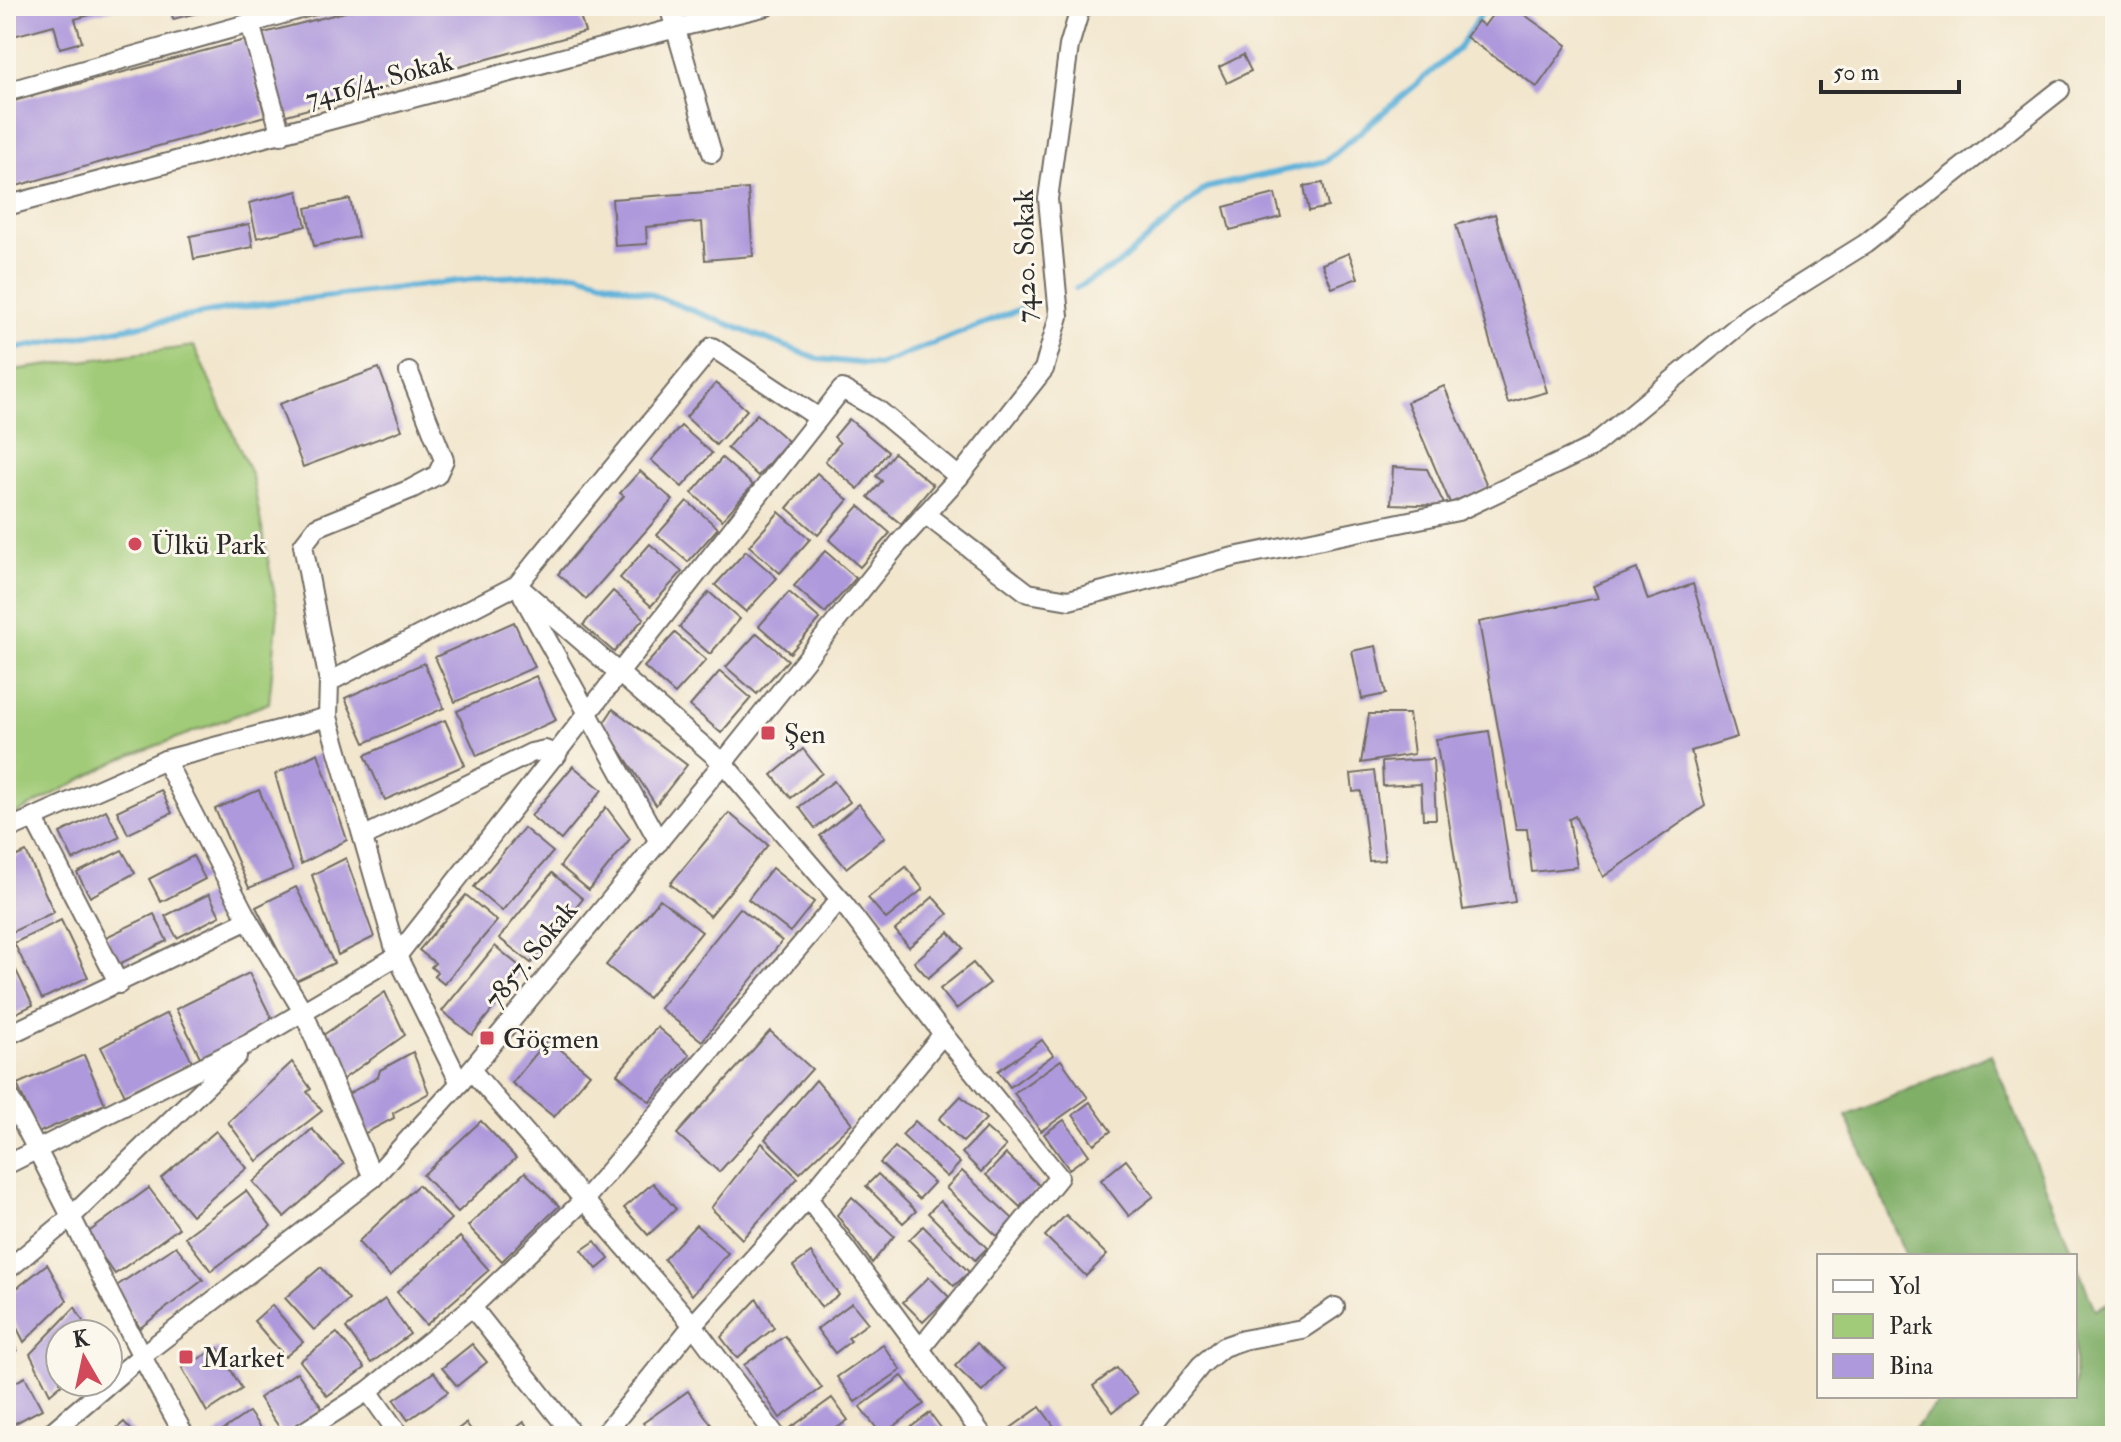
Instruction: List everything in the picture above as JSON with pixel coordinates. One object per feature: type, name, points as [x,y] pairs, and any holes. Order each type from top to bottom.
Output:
[{"type":"street","points":[[669,6],[712,153]]},
{"type":"street","name":"7416/4. Sokak","points":[[6,206],[767,6]]},
{"type":"street","name":"7420. Sokak","points":[[959,477],[1044,369],[1059,316],[1048,199],[1069,46],[1081,6]]},
{"type":"street","points":[[6,92],[303,7]]},
{"type":"street","points":[[250,23],[281,135]]},
{"type":"street","points":[[925,514],[1028,593],[1069,600],[1234,557],[1458,511],[1590,448],[1750,316],[1865,244],[2060,90]]},
{"type":"street","points":[[329,682],[517,585],[712,347],[819,418]]},
{"type":"street","points":[[409,372],[444,460],[437,475],[411,489],[317,527],[303,545],[329,682],[328,717],[397,956],[465,1077],[585,1199],[693,1325],[776,1436]]},
{"type":"street","points":[[6,1165],[250,1043],[397,956],[842,389],[877,409],[959,477]]},
{"type":"street","name":"7857. Sokak","points":[[47,1436],[140,1357],[373,1178],[465,1077],[899,543],[959,477]]},
{"type":"street","points":[[517,585],[723,763],[840,899],[943,1034],[1059,1177],[920,1349]]},
{"type":"street","points":[[517,585],[659,842]]},
{"type":"street","points":[[6,830],[165,760],[328,717]]},
{"type":"street","points":[[363,837],[531,753],[545,750],[557,755]]},
{"type":"street","points":[[165,760],[248,920],[304,1013],[373,1178]]},
{"type":"street","points":[[33,817],[119,984]]},
{"type":"street","points":[[297,1436],[368,1391],[472,1307],[585,1199],[840,899]]},
{"type":"street","points":[[6,1036],[248,920]]},
{"type":"street","points":[[603,1436],[693,1325],[808,1198],[943,1034]]},
{"type":"street","points":[[6,1271],[70,1218],[250,1043]]},
{"type":"street","points":[[6,1091],[39,1150],[140,1357],[185,1436]]},
{"type":"street","points":[[808,1198],[983,1436]]},
{"type":"street","points":[[472,1307],[574,1436]]},
{"type":"street","points":[[1144,1436],[1201,1365],[1223,1347],[1302,1329],[1335,1307]]},
{"type":"street","points":[[368,1391],[400,1436]]},
{"type":"green space","name":"Ülkü Park","points":[[194,346],[252,476],[278,612],[269,703],[119,760],[6,819],[6,371]]},
{"type":"green space","points":[[1991,1054],[2073,1254],[1906,1254],[1846,1116]]},
{"type":"green space","points":[[2077,1265],[2095,1310],[2115,1299],[2115,1436],[1908,1436],[1942,1398],[2077,1398]]},
{"type":"building","points":[[6,6],[120,7],[75,19],[82,42],[60,48],[54,25],[6,38]]},
{"type":"building","points":[[170,6],[221,6],[221,7],[173,19]]},
{"type":"building","points":[[368,6],[577,6],[585,32],[283,116],[260,34]]},
{"type":"building","points":[[1499,6],[1512,6],[1567,45],[1537,87],[1466,37],[1478,21],[1484,26]]},
{"type":"building","points":[[245,40],[265,116],[6,189],[6,103]]},
{"type":"building","points":[[1243,55],[1251,71],[1227,83],[1219,67]]},
{"type":"building","points":[[1323,183],[1328,207],[1309,211],[1304,186]]},
{"type":"building","points":[[748,189],[753,256],[705,260],[702,222],[646,227],[647,244],[615,246],[612,199]]},
{"type":"building","points":[[298,191],[306,226],[257,238],[249,203]]},
{"type":"building","points":[[1275,194],[1281,217],[1230,230],[1224,207]]},
{"type":"building","points":[[350,199],[358,237],[314,246],[306,208]]},
{"type":"building","points":[[1495,214],[1547,392],[1508,403],[1456,225]]},
{"type":"building","points":[[249,224],[253,247],[194,259],[190,236]]},
{"type":"building","points":[[1349,253],[1358,278],[1332,288],[1322,264]]},
{"type":"building","points":[[379,368],[402,430],[303,467],[279,404]]},
{"type":"building","points":[[716,383],[747,410],[716,445],[686,417]]},
{"type":"building","points":[[1444,386],[1488,488],[1450,503],[1407,402]]},
{"type":"building","points":[[757,414],[788,441],[758,476],[727,448]]},
{"type":"building","points":[[849,419],[888,452],[858,489],[825,461],[840,443],[834,437]]},
{"type":"building","points":[[681,426],[712,453],[682,487],[651,460]]},
{"type":"building","points":[[894,453],[933,485],[901,524],[868,497],[882,481],[876,476]]},
{"type":"building","points":[[722,458],[753,485],[722,520],[692,493]]},
{"type":"building","points":[[1393,467],[1427,469],[1445,506],[1391,504]]},
{"type":"building","points":[[640,471],[673,500],[586,599],[558,574],[624,496],[620,493]]},
{"type":"building","points":[[817,473],[848,500],[818,535],[787,508]]},
{"type":"building","points":[[687,501],[718,528],[688,562],[657,535]]},
{"type":"building","points":[[859,506],[890,533],[860,567],[829,540]]},
{"type":"building","points":[[779,512],[810,539],[780,573],[749,546]]},
{"type":"building","points":[[650,544],[682,572],[651,606],[620,578]]},
{"type":"building","points":[[746,551],[777,578],[746,612],[715,585]]},
{"type":"building","points":[[825,551],[856,578],[825,613],[794,586]]},
{"type":"building","points":[[1637,569],[1648,600],[1693,584],[1737,737],[1691,751],[1705,806],[1603,877],[1575,816],[1569,819],[1577,867],[1532,872],[1527,829],[1516,829],[1479,622],[1598,598],[1593,586]]},
{"type":"building","points":[[613,591],[644,618],[614,652],[583,625]]},
{"type":"building","points":[[709,592],[740,619],[710,654],[679,627]]},
{"type":"building","points":[[789,592],[820,619],[790,653],[759,626]]},
{"type":"building","points":[[514,622],[535,667],[455,702],[435,657]]},
{"type":"building","points":[[675,633],[706,660],[675,694],[644,667]]},
{"type":"building","points":[[757,633],[788,660],[757,694],[726,667]]},
{"type":"building","points":[[1376,646],[1386,694],[1362,699],[1352,651]]},
{"type":"building","points":[[424,663],[444,708],[365,743],[345,698]]},
{"type":"building","points":[[720,671],[751,698],[721,733],[690,706]]},
{"type":"building","points":[[536,676],[556,720],[477,756],[457,711]]},
{"type":"building","points":[[613,709],[687,765],[656,805],[603,724]]},
{"type":"building","points":[[1369,714],[1409,714],[1414,754],[1361,763]]},
{"type":"building","points":[[445,720],[465,765],[385,800],[365,755]]},
{"type":"building","points":[[1489,731],[1515,902],[1463,910],[1436,739]]},
{"type":"building","points":[[803,749],[822,773],[791,798],[772,775]]},
{"type":"building","points":[[318,753],[347,840],[301,864],[275,774]]},
{"type":"building","points":[[1433,759],[1436,819],[1423,819],[1421,784],[1383,786],[1382,762]]},
{"type":"building","points":[[573,766],[602,790],[561,840],[531,816]]},
{"type":"building","points":[[1374,771],[1385,860],[1369,861],[1361,791],[1353,792],[1351,774]]},
{"type":"building","points":[[834,781],[850,802],[815,828],[799,807]]},
{"type":"building","points":[[161,790],[172,813],[128,834],[117,811]]},
{"type":"building","points":[[259,790],[293,870],[249,888],[215,809]]},
{"type":"building","points":[[859,804],[885,837],[846,868],[820,836]]},
{"type":"building","points":[[606,807],[630,839],[589,890],[560,866]]},
{"type":"building","points":[[106,810],[120,837],[73,860],[60,833]]},
{"type":"building","points":[[729,813],[768,845],[710,916],[670,884]]},
{"type":"building","points":[[524,828],[553,852],[502,911],[474,887]]},
{"type":"building","points":[[122,850],[135,873],[90,897],[77,873]]},
{"type":"building","points":[[26,852],[54,912],[10,933],[6,925],[6,861]]},
{"type":"building","points":[[193,856],[205,879],[161,902],[149,879]]},
{"type":"building","points":[[346,858],[374,937],[338,955],[312,875]]},
{"type":"building","points":[[906,867],[923,889],[886,919],[868,898]]},
{"type":"building","points":[[772,868],[814,902],[790,932],[748,899]]},
{"type":"building","points":[[552,873],[583,899],[531,963],[499,938]]},
{"type":"building","points":[[296,887],[334,963],[294,982],[256,907]]},
{"type":"building","points":[[209,894],[220,916],[177,938],[165,916]]},
{"type":"building","points":[[466,895],[497,921],[444,984],[434,976],[437,972],[431,967],[435,963],[419,950]]},
{"type":"building","points":[[933,897],[948,914],[909,947],[895,930]]},
{"type":"building","points":[[660,899],[702,932],[648,998],[606,965]]},
{"type":"building","points":[[740,908],[782,941],[702,1041],[660,1008]]},
{"type":"building","points":[[154,914],[167,941],[119,964],[106,937]]},
{"type":"building","points":[[61,920],[88,977],[42,999],[14,943]]},
{"type":"building","points":[[949,932],[963,948],[928,978],[914,962]]},
{"type":"building","points":[[495,946],[524,970],[472,1035],[442,1011]]},
{"type":"building","points":[[6,950],[33,1005],[6,1018]]},
{"type":"building","points":[[973,963],[990,983],[956,1009],[940,989]]},
{"type":"building","points":[[249,973],[274,1023],[201,1059],[176,1009]]},
{"type":"building","points":[[385,992],[405,1035],[339,1082],[319,1038]]},
{"type":"building","points":[[167,1013],[192,1061],[125,1095],[101,1047]]},
{"type":"building","points":[[657,1027],[690,1055],[650,1102],[617,1074]]},
{"type":"building","points":[[770,1031],[812,1069],[719,1172],[677,1134]]},
{"type":"building","points":[[548,1039],[590,1074],[554,1117],[512,1083]]},
{"type":"building","points":[[1042,1040],[1053,1055],[1010,1087],[998,1071]]},
{"type":"building","points":[[413,1052],[429,1093],[393,1113],[394,1118],[362,1135],[343,1097],[378,1077],[380,1070]]},
{"type":"building","points":[[84,1055],[105,1104],[38,1133],[17,1084]]},
{"type":"building","points":[[1061,1060],[1088,1098],[1041,1131],[1014,1093]]},
{"type":"building","points":[[292,1062],[311,1089],[307,1092],[322,1111],[257,1161],[228,1122]]},
{"type":"building","points":[[816,1080],[852,1123],[800,1173],[765,1139]]},
{"type":"building","points":[[961,1096],[986,1119],[963,1142],[939,1119]]},
{"type":"building","points":[[1090,1102],[1111,1131],[1094,1144],[1073,1115]]},
{"type":"building","points":[[1064,1120],[1089,1155],[1069,1169],[1044,1134]]},
{"type":"building","points":[[481,1121],[516,1158],[458,1212],[423,1175]]},
{"type":"building","points":[[915,1121],[960,1163],[947,1177],[902,1135]]},
{"type":"building","points":[[986,1128],[1006,1146],[981,1172],[962,1153]]},
{"type":"building","points":[[312,1129],[344,1164],[284,1217],[253,1182]]},
{"type":"building","points":[[216,1131],[247,1168],[192,1215],[161,1178]]},
{"type":"building","points":[[762,1143],[798,1178],[742,1239],[711,1208]]},
{"type":"building","points":[[895,1147],[934,1183],[919,1199],[880,1163]]},
{"type":"building","points":[[1006,1154],[1040,1186],[1020,1207],[986,1175]]},
{"type":"building","points":[[1126,1160],[1154,1196],[1129,1216],[1101,1180]]},
{"type":"building","points":[[962,1171],[1013,1219],[997,1236],[946,1188]]},
{"type":"building","points":[[525,1172],[559,1206],[502,1261],[468,1226]]},
{"type":"building","points":[[878,1174],[916,1211],[903,1223],[866,1186]]},
{"type":"building","points":[[653,1183],[676,1209],[648,1235],[624,1208]]},
{"type":"building","points":[[418,1185],[451,1219],[390,1276],[358,1242]]},
{"type":"building","points":[[149,1188],[179,1228],[115,1274],[86,1234]]},
{"type":"building","points":[[246,1191],[271,1226],[211,1271],[185,1237]]},
{"type":"building","points":[[852,1197],[894,1236],[872,1263],[837,1215]]},
{"type":"building","points":[[940,1201],[987,1248],[975,1260],[928,1213]]},
{"type":"building","points":[[1066,1215],[1107,1255],[1086,1276],[1045,1236]]},
{"type":"building","points":[[696,1225],[728,1253],[692,1295],[664,1259]]},
{"type":"building","points":[[923,1226],[969,1272],[954,1286],[909,1240]]},
{"type":"building","points":[[460,1237],[489,1270],[426,1325],[397,1292]]},
{"type":"building","points":[[595,1241],[609,1259],[597,1269],[582,1250]]},
{"type":"building","points":[[176,1246],[203,1280],[140,1328],[115,1287]]},
{"type":"building","points":[[811,1253],[839,1295],[821,1307],[793,1266]]},
{"type":"building","points":[[47,1264],[67,1300],[49,1318],[44,1318],[44,1322],[24,1342],[6,1306],[6,1297]]},
{"type":"building","points":[[321,1267],[349,1300],[314,1330],[285,1298]]},
{"type":"building","points":[[929,1277],[949,1297],[923,1322],[903,1302]]},
{"type":"building","points":[[385,1299],[410,1334],[371,1363],[346,1328]]},
{"type":"building","points":[[757,1299],[774,1328],[737,1358],[721,1337]]},
{"type":"building","points":[[852,1303],[868,1323],[835,1353],[817,1329]]},
{"type":"building","points":[[272,1305],[303,1342],[285,1357],[254,1321]]},
{"type":"building","points":[[75,1307],[81,1318],[64,1318]]},
{"type":"building","points":[[6,1329],[17,1350],[6,1359]]},
{"type":"building","points":[[337,1333],[365,1368],[327,1396],[300,1361]]},
{"type":"building","points":[[785,1336],[822,1388],[780,1418],[744,1365]]},
{"type":"building","points":[[44,1339],[44,1382],[30,1354]]},
{"type":"building","points":[[977,1343],[1004,1369],[982,1392],[955,1366]]},
{"type":"building","points":[[472,1344],[487,1362],[457,1386],[442,1368]]},
{"type":"building","points":[[883,1345],[901,1370],[855,1402],[837,1377]]},
{"type":"building","points":[[218,1348],[242,1389],[207,1412],[182,1368]]},
{"type":"building","points":[[1117,1368],[1137,1393],[1113,1412],[1093,1386]]},
{"type":"building","points":[[297,1372],[322,1408],[284,1434],[259,1398]]},
{"type":"building","points":[[434,1372],[448,1392],[408,1420],[394,1400]]},
{"type":"building","points":[[902,1376],[924,1404],[882,1435],[860,1407]]},
{"type":"building","points":[[25,1377],[42,1409],[6,1428],[6,1387]]},
{"type":"building","points":[[688,1391],[712,1426],[697,1436],[643,1436],[649,1431],[643,1423]]},
{"type":"building","points":[[832,1398],[848,1420],[826,1436],[794,1436],[789,1429]]},
{"type":"building","points":[[1040,1407],[1056,1429],[1047,1436],[1013,1436],[1008,1430]]},
{"type":"building","points":[[249,1412],[266,1436],[214,1436]]},
{"type":"building","points":[[930,1413],[947,1436],[899,1436]]},
{"type":"building","points":[[124,1422],[137,1436],[108,1436]]},
{"type":"building","points":[[524,1422],[534,1436],[506,1436]]},
{"type":"building","points":[[466,1423],[476,1436],[449,1436]]},
{"type":"waterway","points":[[1076,288],[1117,265],[1206,188],[1326,161],[1459,48],[1486,6]]},
{"type":"waterway","points":[[6,350],[240,307],[483,278],[576,273],[650,294],[818,359],[878,365],[1036,303]]},
{"type":"place","name":"Ülkü Park","points":[[135,544]]},
{"type":"place","name":"Şen","points":[[768,733]]},
{"type":"place","name":"Göçmen","points":[[487,1038]]},
{"type":"place","name":"Market","points":[[186,1357]]}]
